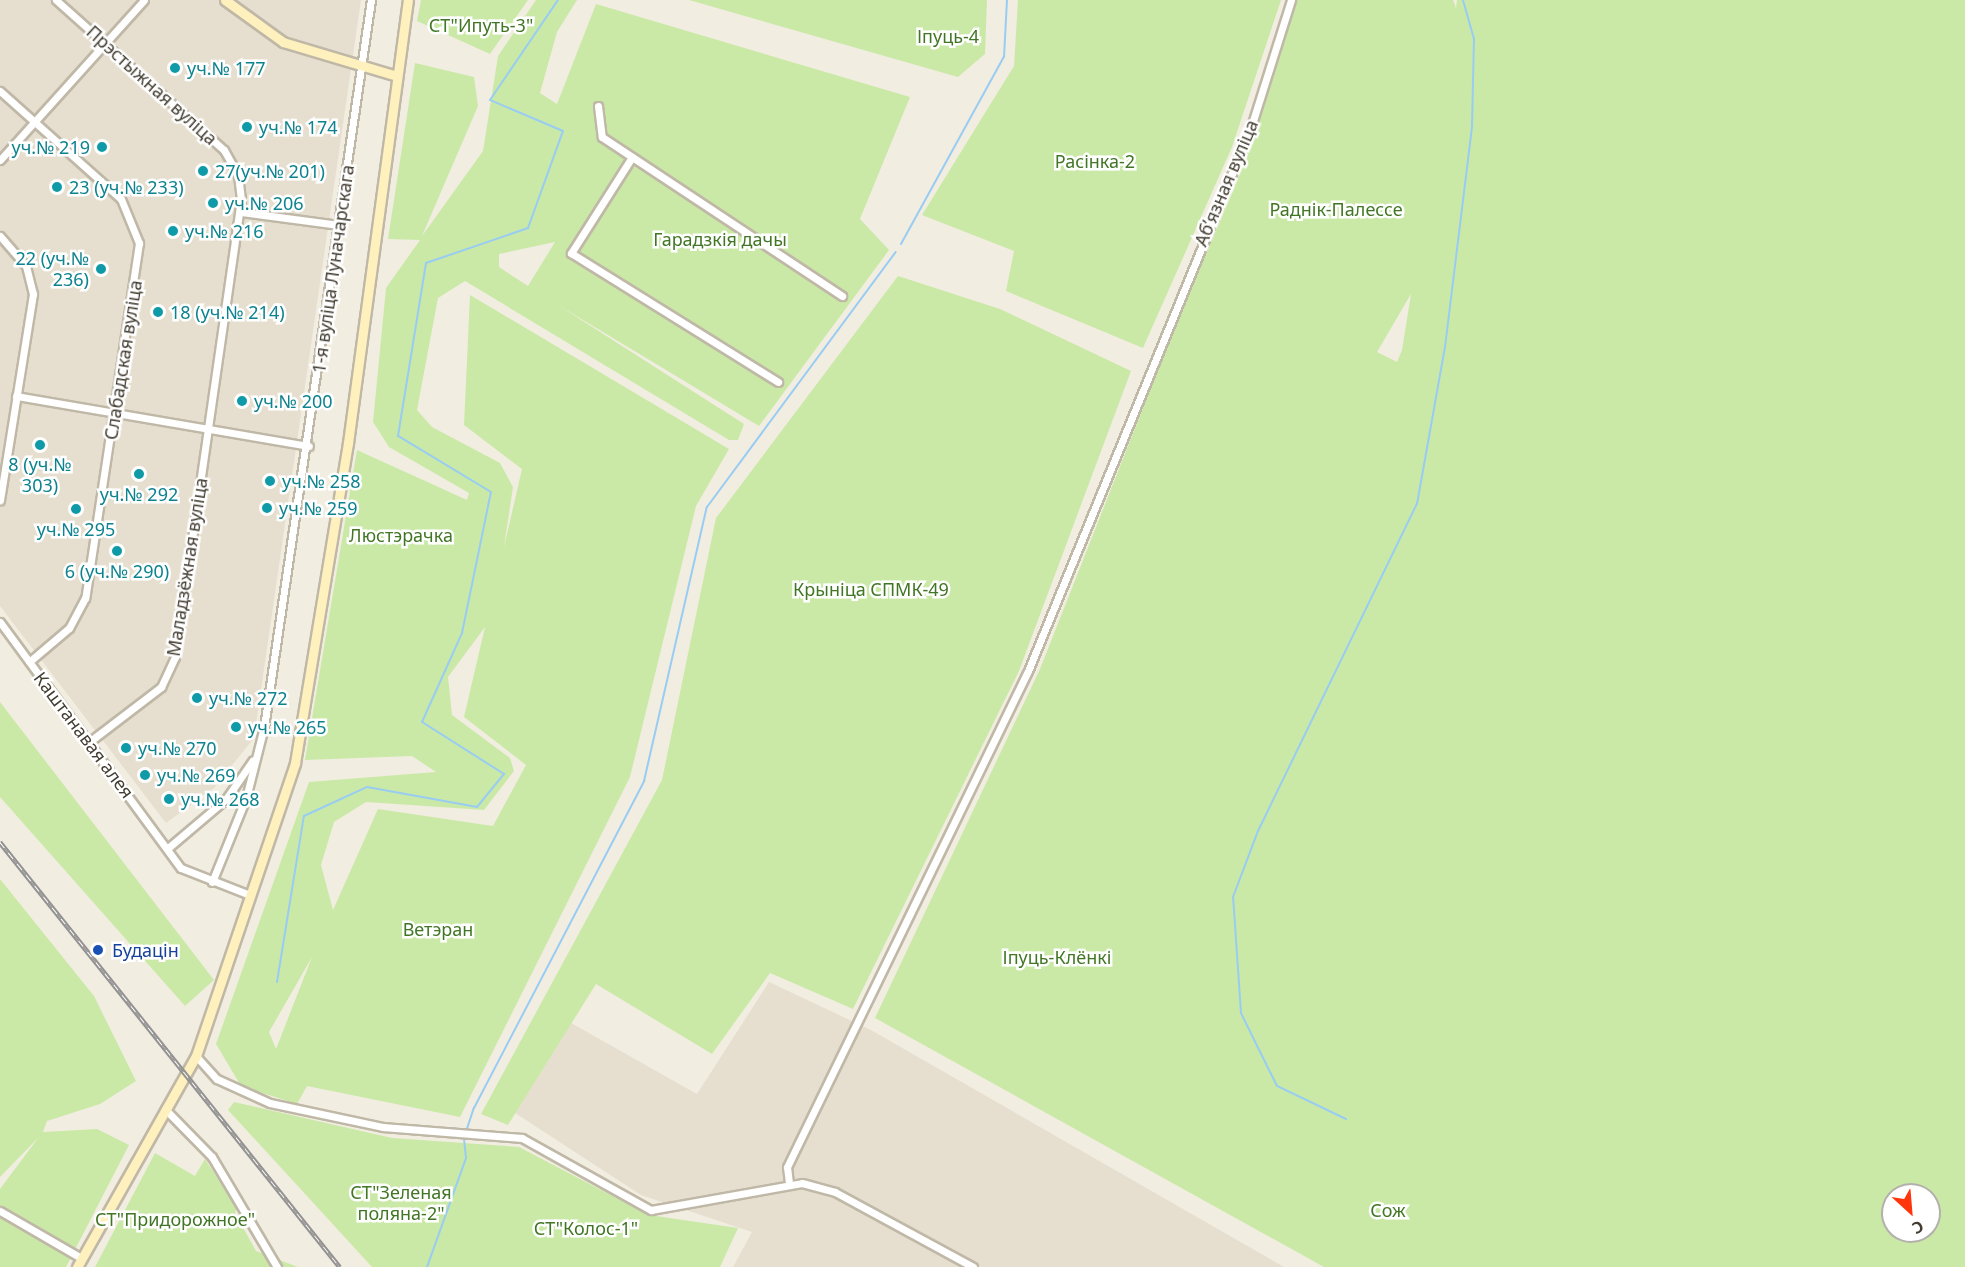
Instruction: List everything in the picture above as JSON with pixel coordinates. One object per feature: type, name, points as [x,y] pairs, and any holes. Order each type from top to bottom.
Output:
[{"type":"street","name":"Прэстыжная вуліца","points":[[56,0],[224,150],[238,175],[241,212],[209,427]]},
{"type":"street","points":[[0,160],[144,0]]},
{"type":"street","points":[[225,0],[283,42],[360,69],[397,76]]},
{"type":"street","name":"1-я вуліца Луначарскага","points":[[258,752],[309,446],[371,0]]},
{"type":"street","points":[[0,1211],[79,1263],[196,1056],[296,763],[348,443],[408,0]]},
{"type":"street","name":"Абʼязная вуліца","points":[[789,1183],[787,1167],[1028,671],[1151,363],[1251,127],[1291,0]]},
{"type":"street","name":"Слабадская вуліца","points":[[0,91],[121,199],[136,227],[139,260],[85,598],[69,628],[29,662]]},
{"type":"street","points":[[598,106],[602,137],[842,296]]},
{"type":"street","points":[[632,157],[571,253],[778,382]]},
{"type":"street","points":[[241,212],[339,225]]},
{"type":"street","points":[[0,236],[26,266],[33,294],[0,501]]},
{"type":"street","points":[[16,396],[209,427],[309,446]]},
{"type":"street","name":"Маладзёжная вуліца","points":[[89,742],[161,687],[176,657],[209,427]]},
{"type":"street","name":"Каштанавая алея","points":[[0,622],[185,872],[250,895]]},
{"type":"street","points":[[168,848],[226,799],[258,752]]},
{"type":"street","points":[[212,882],[258,752]]},
{"type":"street","points":[[196,1056],[217,1079],[270,1103],[383,1127],[472,1132],[522,1138],[651,1210],[723,1201],[789,1183],[835,1192],[973,1267]]},
{"type":"street","points":[[165,1109],[212,1157],[277,1267]]},
{"type":"shaded area","points":[[0,0],[361,0],[254,738],[214,788],[166,823],[0,606]]},
{"type":"shaded area","points":[[769,982],[871,1030],[1284,1267],[733,1267],[752,1232],[641,1195],[515,1113],[571,1023],[697,1094]]},
{"type":"green space","name":"СТ\"Ипуть-3\"","points":[[421,0],[528,0],[490,54],[417,21]]},
{"type":"green space","points":[[536,0],[577,0],[557,32],[540,93],[557,104],[596,4],[910,97],[860,219],[889,250],[759,426],[558,305],[744,424],[738,440],[729,440],[465,281],[438,298],[417,410],[432,427],[500,463],[513,487],[504,547],[522,469],[464,425],[470,295],[729,449],[696,506],[630,777],[460,1117],[307,1086],[297,1104],[241,1086],[216,1044],[309,782],[436,772],[412,756],[305,760],[357,450],[467,500],[469,493],[389,447],[373,422],[386,288],[420,240],[388,239],[415,63],[474,77],[478,106],[422,236],[483,151],[498,56]],"holes":[[[555,242],[528,286],[499,267],[499,254]],[[485,627],[464,717],[526,765],[493,826],[378,809],[333,910],[321,865],[334,822],[366,802],[484,810],[514,771],[510,758],[452,715],[448,677]],[[312,957],[276,1049],[269,1032]]]},
{"type":"green space","name":"Іпуць-4","points":[[689,0],[987,0],[985,54],[958,77]]},
{"type":"green space","name":"Расінка-2","points":[[1018,0],[1281,0],[1232,147],[1143,348],[1006,291],[1014,251],[922,215],[1014,66]]},
{"type":"green space","points":[[1296,0],[1453,0],[1456,8],[1457,0],[1965,0],[1965,1267],[1324,1267],[875,1018],[1040,669],[1229,190]],"holes":[[[1411,294],[1402,350],[1397,362],[1377,352]]]},
{"type":"green space","name":"Крыніца СПМК-49","points":[[898,276],[1000,309],[1131,371],[1019,671],[853,1009],[770,973],[712,1054],[596,984],[508,1125],[481,1114],[662,780],[716,518]]},
{"type":"green space","points":[[0,702],[214,980],[185,1006],[0,797]]},
{"type":"green space","points":[[0,879],[94,996],[136,1081],[100,1104],[47,1121],[43,1132],[97,1129],[129,1145],[66,1267],[0,1267],[0,1189],[38,1138],[0,1177]]},
{"type":"green space","name":"СТ\"Зеленая поляна-2\"","points":[[234,1102],[392,1138],[519,1147],[649,1215],[738,1228],[720,1267],[372,1267],[228,1110]]},
{"type":"green space","name":"СТ\"Придорожное\"","points":[[155,1153],[195,1176],[205,1159],[237,1208],[235,1213],[256,1251],[298,1267],[95,1267]]},
{"type":"waterway","points":[[277,982],[304,816],[367,787],[477,807],[504,774],[422,722],[462,633],[491,492],[398,436],[426,263],[528,228],[563,131],[490,100],[558,0]]},
{"type":"waterway","points":[[901,244],[1004,57],[1007,0]]},
{"type":"waterway","points":[[1346,1119],[1277,1086],[1241,1013],[1233,897],[1258,831],[1417,504],[1445,347],[1472,126],[1474,39],[1463,0]]},
{"type":"waterway","points":[[427,1267],[466,1158],[464,1138],[474,1108],[644,781],[707,507],[896,252]]},
{"type":"railway","points":[[0,842],[340,1267]]},
{"type":"place","name":"уч.№ 177","points":[[175,68]]},
{"type":"place","name":"уч.№ 174","points":[[247,127]]},
{"type":"place","name":"уч.№ 219","points":[[102,147]]},
{"type":"place","name":"27(уч.№ 201)","points":[[203,171]]},
{"type":"place","name":"23 (уч.№ 233)","points":[[57,187]]},
{"type":"place","name":"уч.№ 206","points":[[213,203]]},
{"type":"place","name":"уч.№ 216","points":[[173,231]]},
{"type":"place","name":"22 (уч.№ 236)","points":[[101,269]]},
{"type":"place","name":"18 (уч.№ 214)","points":[[158,312]]},
{"type":"place","name":"уч.№ 200","points":[[242,401]]},
{"type":"place","name":"8 (уч.№ 303)","points":[[40,445]]},
{"type":"place","name":"уч.№ 292","points":[[139,474]]},
{"type":"place","name":"уч.№ 258","points":[[270,481]]},
{"type":"place","name":"уч.№ 259","points":[[267,508]]},
{"type":"place","name":"уч.№ 295","points":[[76,509]]},
{"type":"place","name":"6 (уч.№ 290)","points":[[117,551]]},
{"type":"place","name":"уч.№ 272","points":[[197,698]]},
{"type":"place","name":"уч.№ 265","points":[[236,727]]},
{"type":"place","name":"уч.№ 270","points":[[126,748]]},
{"type":"place","name":"уч.№ 269","points":[[145,775]]},
{"type":"place","name":"уч.№ 268","points":[[169,799]]},
{"type":"place","name":"Будацін","points":[[98,950]]},
{"type":"park label","name":"Раднік-Палессе","points":[[1336,209]]},
{"type":"park label","name":"Гарадзкія дачы","points":[[720,239]]},
{"type":"park label","name":"Люстэрачка","points":[[401,535]]},
{"type":"park label","name":"Ветэран","points":[[438,929]]},
{"type":"park label","name":"Іпуць-Клёнкі","points":[[1057,957]]},
{"type":"park label","name":"Сож","points":[[1388,1210]]},
{"type":"park label","name":"СТ\"Колос-1\"","points":[[586,1228]]}]
